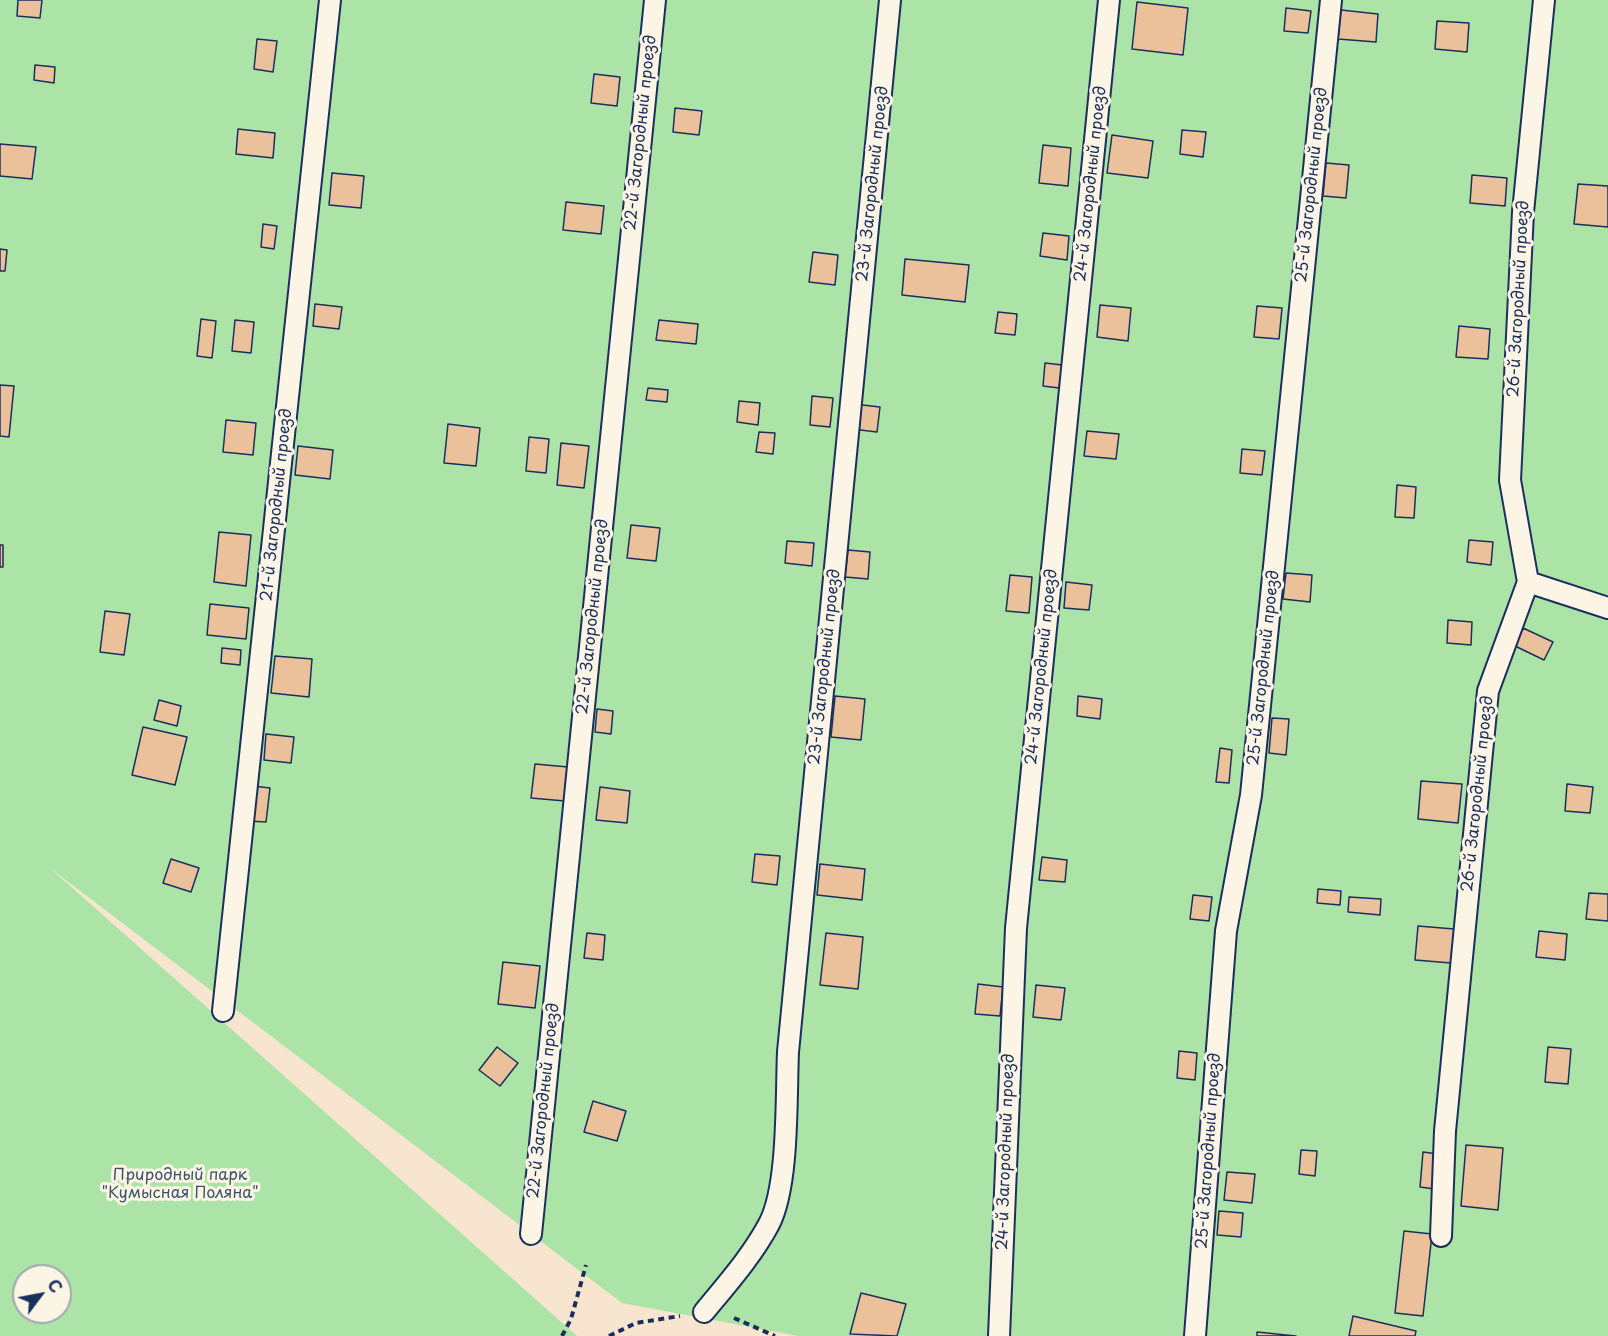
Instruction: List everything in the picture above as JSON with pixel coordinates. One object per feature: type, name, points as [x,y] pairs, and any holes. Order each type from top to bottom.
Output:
[{"type":"lane","name":"21-й Загородный проезд","points":[[223,1011],[330,0]]},
{"type":"lane","name":"22-й Загородный проезд","points":[[531,1234],[655,0]]},
{"type":"lane","name":"23-й Загородный проезд","points":[[704,1312],[741,1266],[770,1223],[781,1189],[788,1052],[890,0]]},
{"type":"lane","name":"24-й Загородный проезд","points":[[999,1336],[1016,928],[1109,0]]},
{"type":"lane","name":"25-й Загородный проезд","points":[[1195,1336],[1226,931],[1251,795],[1331,0]]},
{"type":"lane","name":"26-й Загородный проезд","points":[[1441,1236],[1445,1131],[1488,691],[1528,582],[1510,480],[1523,212],[1544,0]]},
{"type":"lane","points":[[1528,582],[1608,608]]},
{"type":"path","points":[[562,1336],[571,1319],[586,1265]]},
{"type":"path","points":[[609,1336],[636,1323],[704,1312],[737,1319],[775,1336]]},
{"type":"green space","name":"Природный парк \"Кумысная Поляна\"","points":[[0,0],[1608,0],[1608,1336],[798,1336],[622,1303],[50,868],[577,1336],[0,1336]]},
{"type":"building","points":[[18,0],[42,0],[40,18],[17,16]]},
{"type":"building","points":[[1137,2],[1188,8],[1183,55],[1132,49]]},
{"type":"building","points":[[1286,8],[1311,11],[1308,33],[1284,31]]},
{"type":"building","points":[[1341,10],[1378,14],[1376,42],[1338,39]]},
{"type":"building","points":[[1437,21],[1469,23],[1467,52],[1435,49]]},
{"type":"building","points":[[257,39],[277,41],[273,72],[254,69]]},
{"type":"building","points":[[35,65],[55,67],[54,83],[34,80]]},
{"type":"building","points":[[594,74],[620,77],[617,106],[591,103]]},
{"type":"building","points":[[675,108],[702,111],[699,135],[673,132]]},
{"type":"building","points":[[238,129],[275,133],[273,158],[236,154]]},
{"type":"building","points":[[1182,130],[1206,132],[1203,157],[1180,154]]},
{"type":"building","points":[[1112,135],[1153,141],[1148,178],[1107,173]]},
{"type":"building","points":[[0,144],[36,147],[32,179],[0,176]]},
{"type":"building","points":[[1043,145],[1071,148],[1068,186],[1039,183]]},
{"type":"building","points":[[1326,163],[1349,165],[1346,198],[1323,196]]},
{"type":"building","points":[[332,173],[364,176],[361,208],[329,205]]},
{"type":"building","points":[[1472,175],[1507,178],[1505,206],[1470,203]]},
{"type":"building","points":[[1578,184],[1608,186],[1608,227],[1574,224]]},
{"type":"building","points":[[566,202],[604,206],[601,234],[563,230]]},
{"type":"building","points":[[263,224],[277,226],[274,249],[261,247]]},
{"type":"building","points":[[1043,233],[1069,236],[1067,260],[1040,256]]},
{"type":"building","points":[[0,249],[7,250],[5,271],[0,271]]},
{"type":"building","points":[[813,252],[838,255],[835,285],[809,282]]},
{"type":"building","points":[[905,259],[969,265],[965,302],[902,295]]},
{"type":"building","points":[[315,304],[342,307],[339,329],[313,326]]},
{"type":"building","points":[[1100,305],[1131,308],[1128,341],[1097,337]]},
{"type":"building","points":[[1257,306],[1282,308],[1279,339],[1254,337]]},
{"type":"building","points":[[998,312],[1017,314],[1015,335],[995,333]]},
{"type":"building","points":[[201,319],[216,321],[212,358],[197,356]]},
{"type":"building","points":[[235,320],[254,322],[251,353],[232,351]]},
{"type":"building","points":[[659,320],[698,324],[696,344],[656,340]]},
{"type":"building","points":[[1459,326],[1490,329],[1488,359],[1456,357]]},
{"type":"building","points":[[1045,363],[1062,365],[1059,388],[1043,386]]},
{"type":"building","points":[[0,385],[14,386],[9,437],[0,436]]},
{"type":"building","points":[[648,388],[668,390],[667,402],[646,400]]},
{"type":"building","points":[[812,396],[833,398],[830,427],[810,425]]},
{"type":"building","points":[[739,401],[760,403],[758,425],[737,422]]},
{"type":"building","points":[[854,404],[880,407],[877,432],[852,429]]},
{"type":"building","points":[[226,420],[256,423],[253,455],[223,452]]},
{"type":"building","points":[[448,424],[480,428],[476,466],[444,463]]},
{"type":"building","points":[[1087,431],[1119,434],[1116,459],[1084,456]]},
{"type":"building","points":[[759,432],[775,433],[773,454],[756,452]]},
{"type":"building","points":[[529,437],[549,439],[546,473],[526,471]]},
{"type":"building","points":[[561,443],[589,446],[584,488],[557,485]]},
{"type":"building","points":[[298,446],[333,450],[330,479],[295,475]]},
{"type":"building","points":[[1242,449],[1265,451],[1262,475],[1240,473]]},
{"type":"building","points":[[1397,485],[1416,487],[1414,518],[1395,517]]},
{"type":"building","points":[[631,525],[660,528],[656,561],[627,558]]},
{"type":"building","points":[[219,532],[251,535],[246,586],[214,582]]},
{"type":"building","points":[[1469,540],[1493,542],[1491,565],[1467,562]]},
{"type":"building","points":[[787,541],[814,543],[812,566],[785,563]]},
{"type":"building","points":[[0,545],[3,545],[3,567],[0,567]]},
{"type":"building","points":[[848,550],[870,552],[868,579],[845,577]]},
{"type":"building","points":[[1286,573],[1312,575],[1310,602],[1283,599]]},
{"type":"building","points":[[1010,575],[1032,577],[1029,613],[1006,611]]},
{"type":"building","points":[[1066,582],[1092,585],[1089,610],[1064,608]]},
{"type":"building","points":[[210,604],[249,608],[246,639],[207,635]]},
{"type":"building","points":[[105,611],[130,614],[124,655],[100,652]]},
{"type":"building","points":[[1448,620],[1472,622],[1471,645],[1447,643]]},
{"type":"building","points":[[1523,628],[1553,642],[1544,660],[1515,646]]},
{"type":"building","points":[[222,648],[241,650],[240,665],[221,663]]},
{"type":"building","points":[[275,656],[312,659],[309,697],[271,693]]},
{"type":"building","points":[[835,696],[865,699],[861,740],[831,737]]},
{"type":"building","points":[[1078,696],[1102,699],[1100,719],[1077,716]]},
{"type":"building","points":[[159,700],[181,706],[177,726],[154,720]]},
{"type":"building","points":[[597,709],[613,711],[611,734],[595,732]]},
{"type":"building","points":[[1272,718],[1289,719],[1286,755],[1269,753]]},
{"type":"building","points":[[143,727],[187,737],[175,785],[132,775]]},
{"type":"building","points":[[266,734],[294,737],[291,763],[264,760]]},
{"type":"building","points":[[1220,748],[1232,750],[1229,783],[1216,782]]},
{"type":"building","points":[[535,764],[568,767],[565,801],[531,798]]},
{"type":"building","points":[[1421,781],[1462,784],[1458,823],[1418,819]]},
{"type":"building","points":[[1567,784],[1593,787],[1590,813],[1565,811]]},
{"type":"building","points":[[253,786],[270,788],[266,822],[249,821]]},
{"type":"building","points":[[600,787],[630,791],[627,823],[596,820]]},
{"type":"building","points":[[755,854],[780,856],[777,885],[752,882]]},
{"type":"building","points":[[1042,857],[1067,860],[1065,882],[1039,880]]},
{"type":"building","points":[[171,859],[199,868],[191,892],[163,883]]},
{"type":"building","points":[[820,864],[865,869],[862,900],[817,895]]},
{"type":"building","points":[[1318,889],[1341,891],[1340,905],[1317,903]]},
{"type":"building","points":[[1589,893],[1608,894],[1608,921],[1586,919]]},
{"type":"building","points":[[1193,895],[1212,897],[1209,921],[1190,919]]},
{"type":"building","points":[[1349,897],[1381,899],[1380,915],[1348,912]]},
{"type":"building","points":[[1418,926],[1454,929],[1451,963],[1415,960]]},
{"type":"building","points":[[1539,931],[1567,934],[1565,960],[1536,957]]},
{"type":"building","points":[[587,933],[605,935],[603,960],[584,958]]},
{"type":"building","points":[[826,933],[863,937],[858,989],[820,985]]},
{"type":"building","points":[[503,962],[540,966],[535,1008],[498,1004]]},
{"type":"building","points":[[978,984],[1003,987],[1000,1016],[975,1014]]},
{"type":"building","points":[[1036,985],[1065,988],[1061,1020],[1033,1017]]},
{"type":"building","points":[[497,1047],[518,1063],[500,1086],[479,1070]]},
{"type":"building","points":[[1548,1047],[1571,1049],[1568,1084],[1545,1082]]},
{"type":"building","points":[[1179,1051],[1197,1053],[1195,1080],[1177,1078]]},
{"type":"building","points":[[593,1101],[626,1111],[617,1141],[584,1132]]},
{"type":"building","points":[[1466,1145],[1503,1148],[1498,1210],[1461,1206]]},
{"type":"building","points":[[1301,1150],[1317,1151],[1315,1176],[1299,1174]]},
{"type":"building","points":[[1423,1152],[1438,1154],[1435,1189],[1420,1187]]},
{"type":"building","points":[[1227,1172],[1255,1174],[1252,1203],[1224,1200]]},
{"type":"building","points":[[1219,1211],[1243,1213],[1241,1237],[1217,1235]]},
{"type":"building","points":[[1404,1231],[1432,1234],[1423,1316],[1395,1313]]},
{"type":"building","points":[[861,1293],[906,1304],[897,1336],[850,1334]]},
{"type":"building","points":[[1353,1316],[1416,1331],[1415,1336],[1349,1336]]},
{"type":"building","points":[[1257,1332],[1296,1336],[1257,1336]]}]
